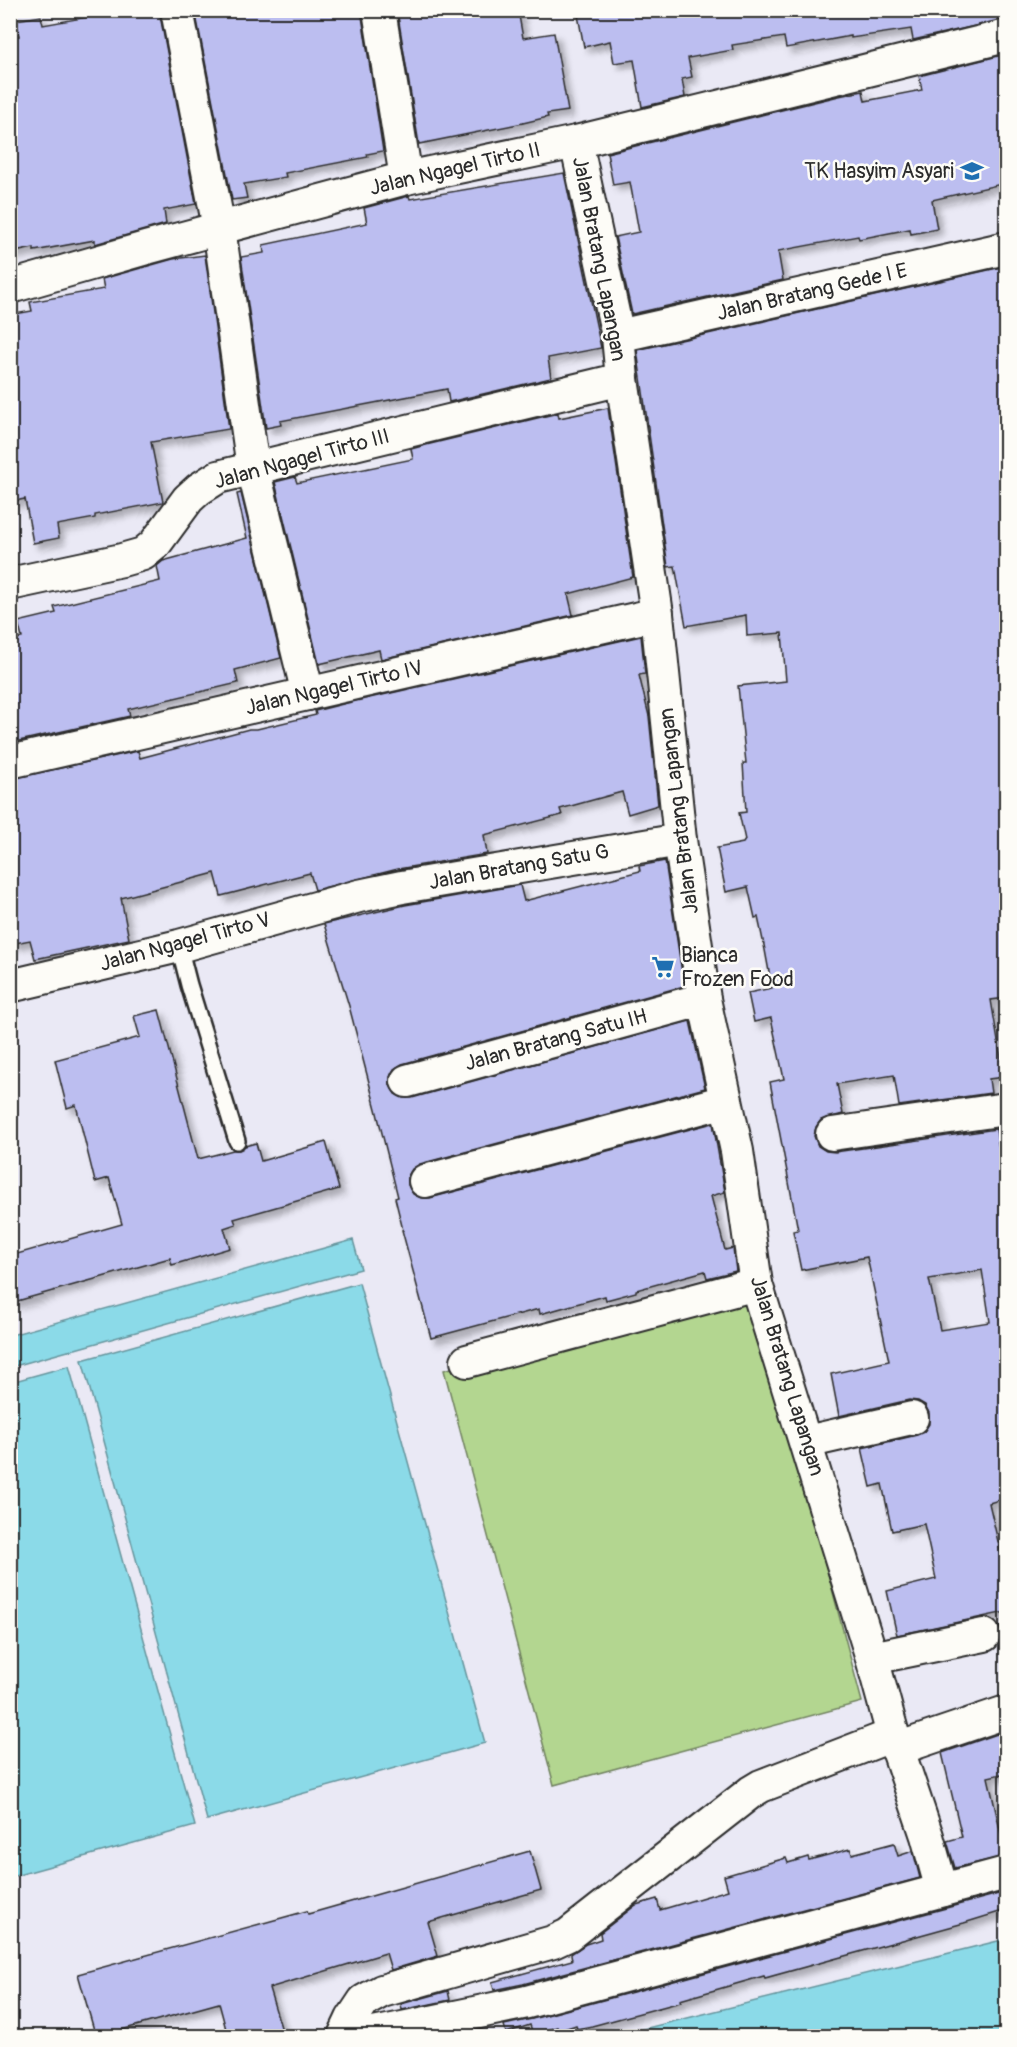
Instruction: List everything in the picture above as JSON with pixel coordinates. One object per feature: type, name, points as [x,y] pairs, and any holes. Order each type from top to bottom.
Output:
[{"type":"street","points":[[177,10],[219,228],[253,468],[308,694]]},
{"type":"street","points":[[379,10],[406,178]]},
{"type":"street","name":"Jalan Ngagel Tirto II","points":[[10,287],[406,178],[576,142],[1006,36]]},
{"type":"street","name":"Jalan Bratang Lapangan","points":[[576,142],[618,336],[622,379],[657,614],[680,840],[705,999],[737,1151],[756,1284],[942,1890]]},
{"type":"street","name":"Jalan Bratang Gede I E","points":[[618,336],[1006,248]]},
{"type":"street","name":"Jalan Ngagel Tirto III","points":[[10,584],[143,554],[155,544],[188,499],[218,477],[622,379]]},
{"type":"street","name":"Jalan Ngagel Tirto IV","points":[[10,762],[657,614]]},
{"type":"street","name":"Jalan Bratang Satu G","points":[[359,896],[680,840]]},
{"type":"street","name":"Jalan Ngagel Tirto V","points":[[10,986],[179,946],[359,896]]},
{"type":"street","name":"Jalan Bratang Satu IH","points":[[407,1081],[705,999]]},
{"type":"street","points":[[424,1181],[726,1101]]},
{"type":"street","points":[[832,1134],[1006,1109]]},
{"type":"street","points":[[467,1361],[756,1284]]},
{"type":"street","points":[[806,1442],[912,1418]]},
{"type":"street","points":[[872,1658],[984,1635]]},
{"type":"street","points":[[344,2037],[364,2001],[382,1991],[553,1942],[568,1935],[761,1786],[895,1742],[1006,1712]]},
{"type":"street","points":[[364,2037],[527,2002],[1006,1874]]},
{"type":"lane","points":[[179,946],[237,1141]]},
{"type":"green space","points":[[752,1287],[862,1702],[554,1785],[444,1370]]},
{"type":"water","points":[[353,1240],[361,1269],[11,1367],[11,1335]]},
{"type":"water","points":[[359,1283],[485,1743],[207,1820],[82,1360]]},
{"type":"water","points":[[69,1366],[195,1826],[11,1877],[11,1382]]},
{"type":"water","points":[[1006,1939],[1006,2036],[615,2036]]},
{"type":"building","points":[[98,10],[159,10],[196,204],[164,210],[166,224],[95,244],[95,240],[10,253],[10,161],[17,159],[10,120],[10,37],[19,36],[16,20],[41,16],[43,25],[99,15]]},
{"type":"building","points":[[195,10],[361,10],[383,151],[367,154],[368,157],[285,173],[286,177],[244,184],[247,198],[232,200]]},
{"type":"building","points":[[397,10],[518,10],[523,38],[554,33],[568,111],[547,114],[548,117],[523,123],[419,144]]},
{"type":"building","points":[[577,10],[1006,10],[1006,19],[913,40],[911,29],[851,38],[851,36],[786,48],[784,37],[732,45],[733,50],[688,58],[692,77],[682,79],[685,97],[642,107],[634,60],[614,63],[610,41],[584,47]]},
{"type":"building","points":[[1006,54],[1006,183],[932,200],[937,229],[911,234],[910,229],[859,239],[858,236],[778,251],[783,280],[632,314],[615,237],[639,232],[630,182],[613,185],[607,153],[863,91],[865,101],[922,90],[919,76]]},
{"type":"building","points":[[564,173],[601,348],[548,358],[551,378],[449,402],[447,389],[280,421],[281,425],[266,428],[241,257],[264,253],[263,245],[367,223],[364,208],[409,196],[410,199]]},
{"type":"building","points":[[205,255],[229,429],[151,442],[163,502],[57,525],[59,538],[33,543],[25,499],[10,502],[10,315],[32,311],[30,302],[104,289],[102,279],[173,259]]},
{"type":"building","points":[[1006,266],[1006,998],[991,1000],[1004,1077],[989,1079],[991,1093],[899,1106],[894,1075],[837,1084],[843,1114],[821,1120],[814,1136],[818,1146],[826,1151],[835,1152],[996,1129],[1006,1195],[1006,1498],[989,1503],[1003,1563],[1006,1562],[1006,1612],[897,1635],[887,1591],[936,1579],[924,1524],[892,1531],[882,1484],[871,1487],[862,1448],[924,1432],[929,1424],[929,1413],[925,1405],[909,1400],[839,1416],[831,1374],[889,1361],[867,1257],[801,1270],[793,1231],[798,1230],[770,1082],[784,1079],[771,1018],[754,1022],[748,993],[772,988],[765,950],[758,917],[755,918],[748,887],[726,892],[717,848],[743,843],[745,840],[739,813],[746,812],[743,763],[746,763],[738,686],[786,681],[782,633],[747,636],[746,615],[686,626],[675,566],[668,567],[637,350]],"holes":[[[982,1270],[990,1322],[940,1330],[929,1279]]]},
{"type":"building","points":[[608,408],[633,577],[568,594],[573,615],[381,659],[379,650],[319,664],[275,482],[295,477],[297,483],[413,459],[411,449],[426,445],[558,413],[559,418]]},
{"type":"building","points":[[241,493],[281,658],[235,670],[238,683],[128,709],[130,716],[10,743],[10,640],[22,638],[18,622],[56,613],[54,607],[160,581],[157,566],[163,561],[247,538],[237,494]]},
{"type":"building","points":[[641,636],[645,674],[639,675],[649,716],[658,805],[628,814],[622,792],[560,809],[562,815],[484,835],[487,854],[398,869],[315,890],[310,873],[221,896],[215,873],[121,898],[129,939],[35,959],[30,940],[10,944],[10,779],[138,751],[140,758],[249,729],[316,715],[315,711],[343,704]]},
{"type":"building","points":[[665,861],[684,986],[402,1064],[394,1069],[390,1077],[390,1085],[395,1094],[403,1098],[412,1098],[690,1021],[705,1088],[420,1164],[412,1169],[408,1176],[408,1185],[413,1194],[421,1198],[430,1198],[713,1123],[725,1192],[711,1196],[725,1250],[733,1248],[736,1271],[707,1278],[705,1271],[606,1300],[605,1296],[540,1314],[539,1309],[431,1338],[402,1230],[395,1198],[398,1197],[376,1109],[349,1006],[324,924],[405,905],[520,885],[524,901],[640,871],[639,866]]},
{"type":"building","points":[[159,1010],[198,1159],[239,1150],[256,1143],[261,1161],[326,1142],[339,1189],[234,1219],[236,1224],[224,1228],[230,1248],[172,1265],[170,1258],[10,1303],[10,1256],[122,1224],[109,1178],[95,1182],[76,1105],[67,1108],[55,1060],[140,1037],[134,1016]]},
{"type":"building","points":[[1006,1731],[1006,1773],[988,1777],[1006,1856],[955,1868],[947,1841],[962,1837],[942,1753]]},
{"type":"building","points":[[894,1843],[898,1856],[913,1851],[920,1878],[494,1990],[492,1982],[572,1960],[571,1954],[586,1944],[601,1939],[600,1933],[636,1905],[657,1899],[660,1910],[728,1890],[724,1876],[786,1858],[788,1863],[850,1849],[852,1854]]},
{"type":"building","points":[[530,1851],[541,1890],[428,1922],[438,1956],[391,1970],[386,1953],[269,1988],[284,2037],[228,2037],[219,2003],[96,2037],[78,1974],[307,1911],[308,1914]]},
{"type":"building","points":[[1006,1892],[1006,1910],[964,1923],[765,1978],[764,1976],[592,2026],[577,2029],[576,2025],[558,2031],[557,2027],[533,2034],[530,2025],[506,2033],[504,2025]]},
{"type":"building","points":[[448,1991],[450,2000],[402,2010],[401,2004]]},
{"type":"place","name":"TK Hasyim Asyari","points":[[972,171]]},
{"type":"place","name":"Bianca Frozen Food","points":[[663,967]]}]
